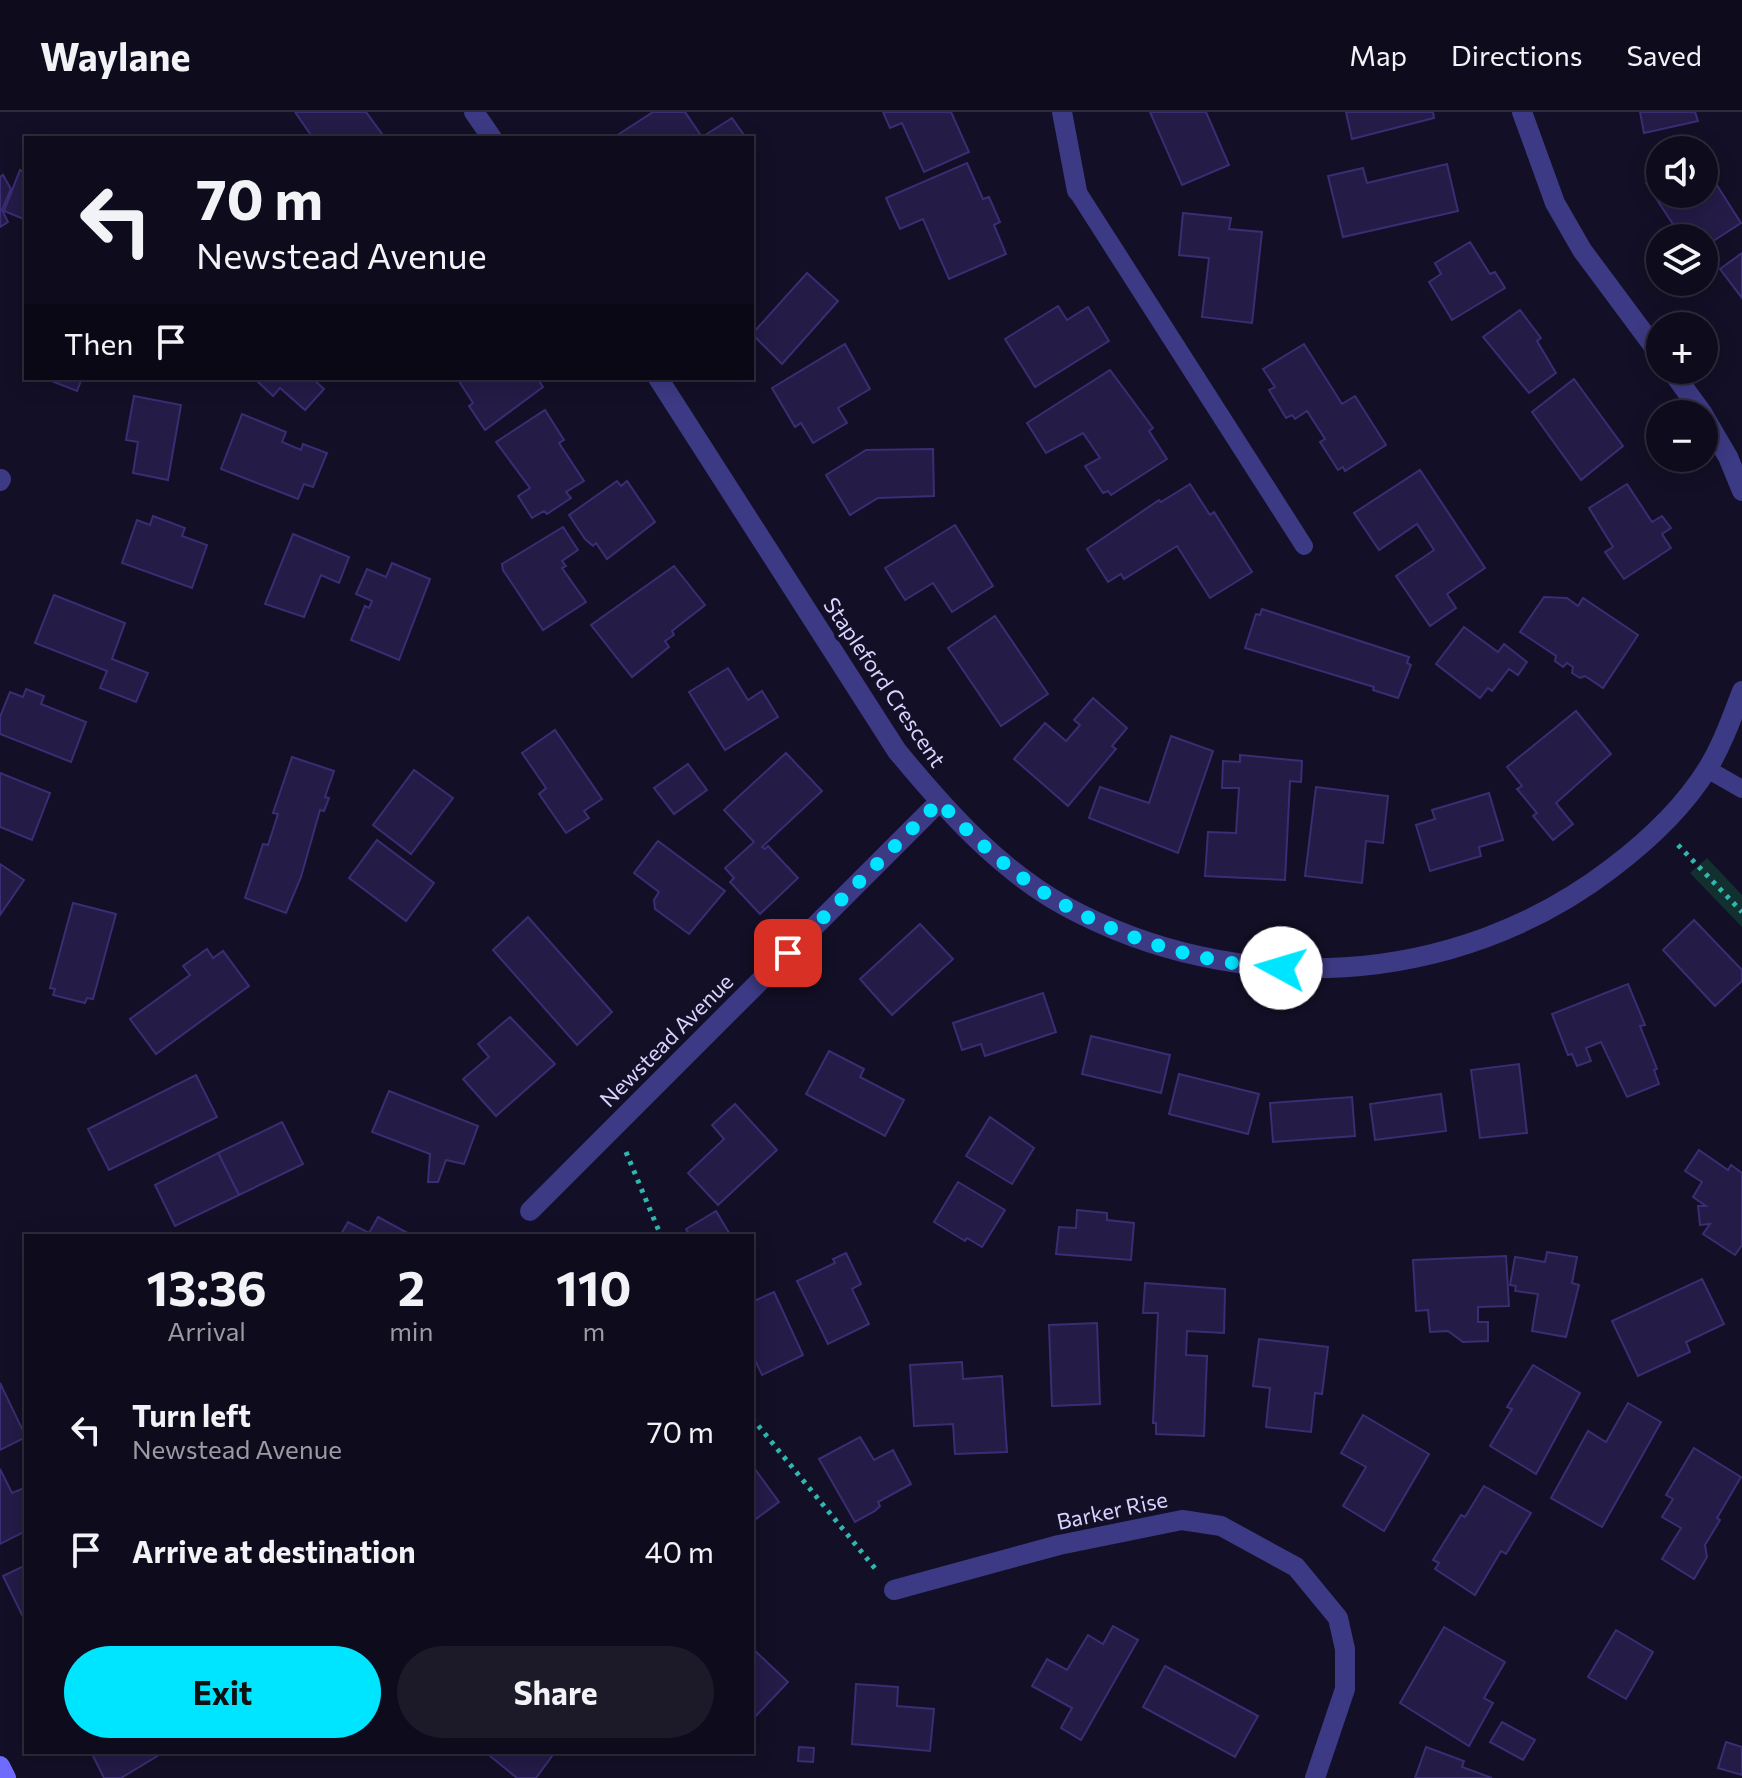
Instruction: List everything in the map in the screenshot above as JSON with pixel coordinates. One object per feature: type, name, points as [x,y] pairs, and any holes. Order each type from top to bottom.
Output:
[{"type":"main road","points":[[0,1766],[6,1778]]},
{"type":"street","points":[[474,112],[491,136]]},
{"type":"street","points":[[1062,112],[1077,191]]},
{"type":"street","points":[[1522,112],[1555,203],[1582,250],[1646,336]]},
{"type":"street","name":"Stapleford Crescent","points":[[659,380],[897,751],[939,802],[1001,862],[1064,905],[1128,935],[1191,955],[1259,967],[1324,970],[1397,963],[1469,946],[1530,921],[1580,893],[1661,827],[1707,769],[1726,734],[1742,691]]},
{"type":"street","points":[[1718,440],[1742,491]]},
{"type":"street","name":"Newstead Avenue","points":[[530,1211],[939,802]]},
{"type":"street","name":"Barker Rise","points":[[894,1590],[1059,1545],[1182,1520],[1221,1526],[1296,1567],[1338,1618],[1345,1649],[1345,1689],[1315,1778]]},
{"type":"lane","points":[[1077,191],[1304,546]]},
{"type":"lane","points":[[1707,769],[1742,789]]},
{"type":"path","points":[[1661,827],[1742,912]]},
{"type":"path","points":[[615,1126],[660,1234]]},
{"type":"path","points":[[754,1420],[894,1590]]},
{"type":"green space","points":[[1707,858],[1742,895],[1742,927],[1690,873]]},
{"type":"building","points":[[295,112],[366,112],[384,136],[312,136]]},
{"type":"building","points":[[653,112],[685,112],[701,136],[616,136]]},
{"type":"building","points":[[883,112],[951,112],[969,152],[924,172],[902,123],[890,128]]},
{"type":"building","points":[[1150,112],[1206,112],[1229,165],[1182,185]]},
{"type":"building","points":[[1346,112],[1433,112],[1434,118],[1352,139]]},
{"type":"building","points":[[1640,112],[1695,112],[1698,121],[1644,133]]},
{"type":"building","points":[[732,118],[745,136],[704,136]]},
{"type":"building","points":[[967,163],[983,199],[989,197],[1000,222],[994,225],[1006,254],[949,279],[923,219],[900,229],[886,198]]},
{"type":"building","points":[[1447,164],[1458,211],[1343,237],[1328,176],[1363,168],[1367,183]]},
{"type":"building","points":[[20,170],[24,172],[24,219],[4,211]]},
{"type":"building","points":[[3,175],[11,189],[2,210],[8,222],[0,227],[0,177]]},
{"type":"building","points":[[1718,187],[1741,223],[1718,238],[1718,224],[1673,224],[1662,208],[1718,208]]},
{"type":"building","points":[[1183,213],[1231,218],[1229,229],[1262,232],[1252,323],[1202,317],[1209,258],[1179,255]]},
{"type":"building","points":[[1470,242],[1490,274],[1495,272],[1505,288],[1452,320],[1429,282],[1441,274],[1435,263]]},
{"type":"building","points":[[1742,253],[1742,298],[1720,269]]},
{"type":"building","points":[[807,273],[838,301],[782,364],[754,336],[754,332]]},
{"type":"building","points":[[1058,306],[1067,320],[1088,307],[1109,341],[1035,387],[1005,339]]},
{"type":"building","points":[[1520,310],[1541,338],[1537,341],[1556,373],[1529,393],[1483,337]]},
{"type":"building","points":[[845,344],[870,389],[838,408],[847,423],[813,443],[801,423],[795,427],[772,388]]},
{"type":"building","points":[[1304,344],[1342,404],[1355,396],[1386,445],[1345,471],[1343,467],[1338,470],[1320,442],[1325,439],[1307,411],[1295,419],[1292,415],[1286,418],[1269,390],[1275,387],[1263,369]]},
{"type":"building","points":[[1110,370],[1153,428],[1149,431],[1167,459],[1111,495],[1108,491],[1103,493],[1085,466],[1100,458],[1083,433],[1046,453],[1027,423]]},
{"type":"building","points":[[1574,379],[1623,446],[1581,480],[1532,412]]},
{"type":"building","points":[[49,380],[81,380],[77,391]]},
{"type":"building","points":[[256,380],[314,380],[324,389],[305,410],[280,388],[273,396]]},
{"type":"building","points":[[458,380],[538,380],[543,387],[485,430],[469,406],[473,403]]},
{"type":"building","points":[[134,396],[181,405],[168,480],[133,473],[138,442],[126,440]]},
{"type":"building","points":[[545,410],[564,440],[559,443],[584,481],[566,492],[571,498],[547,514],[544,511],[532,518],[518,496],[530,488],[496,442]]},
{"type":"building","points":[[242,414],[286,432],[282,442],[301,450],[303,444],[327,453],[313,487],[304,484],[298,499],[221,469]]},
{"type":"building","points":[[933,449],[934,496],[878,498],[850,515],[826,475],[866,450]]},
{"type":"building","points":[[1420,470],[1485,568],[1447,594],[1456,608],[1430,626],[1396,576],[1434,550],[1417,524],[1379,550],[1354,513]]},
{"type":"building","points":[[617,481],[621,486],[627,481],[655,522],[607,559],[596,543],[593,546],[585,539],[569,515]]},
{"type":"building","points":[[1190,484],[1210,515],[1214,512],[1252,572],[1210,598],[1177,546],[1124,579],[1121,574],[1108,582],[1087,549],[1159,500],[1161,502]]},
{"type":"building","points":[[1627,484],[1652,522],[1662,516],[1671,528],[1662,534],[1671,548],[1624,579],[1605,552],[1613,547],[1589,508]]},
{"type":"building","points":[[153,516],[185,528],[182,536],[207,545],[192,588],[122,563],[137,520],[150,525]]},
{"type":"building","points":[[955,525],[993,586],[952,612],[933,583],[905,600],[885,568]]},
{"type":"building","points":[[563,527],[578,550],[562,561],[566,566],[562,568],[586,602],[543,630],[502,564]]},
{"type":"building","points":[[293,534],[349,557],[339,583],[321,575],[304,617],[265,604]]},
{"type":"building","points":[[392,563],[430,579],[399,660],[351,640],[365,606],[369,608],[372,601],[356,594],[367,569],[386,577]]},
{"type":"building","points":[[674,566],[705,605],[672,631],[674,635],[665,641],[669,647],[632,677],[591,625]]},
{"type":"building","points":[[54,595],[125,623],[112,659],[148,673],[136,702],[100,688],[107,671],[35,643]]},
{"type":"building","points":[[1544,597],[1567,598],[1578,606],[1583,598],[1638,635],[1603,688],[1585,676],[1580,678],[1572,673],[1573,667],[1567,663],[1563,667],[1555,661],[1556,656],[1520,632]]},
{"type":"building","points":[[1262,609],[1409,657],[1407,663],[1411,665],[1398,698],[1373,690],[1374,687],[1245,648],[1256,614],[1260,615]]},
{"type":"building","points":[[995,616],[1048,694],[1001,726],[948,648]]},
{"type":"building","points":[[1464,627],[1498,652],[1504,644],[1527,662],[1518,675],[1509,669],[1492,691],[1488,688],[1480,698],[1436,664]]},
{"type":"building","points":[[728,668],[748,700],[762,691],[778,717],[725,750],[689,692]]},
{"type":"building","points":[[26,689],[44,696],[41,704],[86,722],[71,762],[0,734],[0,717],[10,692],[23,697]]},
{"type":"building","points":[[1093,698],[1127,728],[1112,746],[1116,749],[1068,806],[1014,759],[1045,723],[1066,741],[1080,725],[1074,720]]},
{"type":"building","points":[[1576,711],[1611,754],[1556,803],[1573,824],[1553,840],[1533,816],[1537,813],[1517,789],[1522,786],[1507,767]]},
{"type":"building","points":[[555,730],[602,799],[584,811],[589,818],[566,833],[539,794],[546,788],[522,753]]},
{"type":"building","points":[[1171,736],[1213,751],[1178,853],[1089,818],[1100,787],[1149,803]]},
{"type":"building","points":[[786,753],[822,791],[762,847],[765,849],[768,846],[798,878],[760,914],[730,882],[734,878],[725,868],[754,842],[724,810]]},
{"type":"building","points":[[1240,755],[1302,761],[1301,782],[1290,781],[1285,880],[1205,876],[1208,832],[1236,833],[1239,788],[1222,788],[1223,761],[1240,762]]},
{"type":"building","points":[[292,757],[334,771],[325,797],[329,798],[324,811],[320,810],[301,877],[286,913],[245,898],[263,844],[268,845],[278,814],[273,813]]},
{"type":"building","points":[[688,764],[707,790],[674,814],[654,788]]},
{"type":"building","points":[[414,770],[453,798],[411,854],[373,825]]},
{"type":"building","points":[[0,773],[50,793],[32,840],[0,827]]},
{"type":"building","points":[[1316,787],[1388,796],[1383,843],[1366,841],[1362,883],[1305,876]]},
{"type":"building","points":[[1489,793],[1503,840],[1479,847],[1481,856],[1430,871],[1416,825],[1435,819],[1432,810]]},
{"type":"building","points":[[377,840],[434,883],[406,921],[349,878]]},
{"type":"building","points":[[658,841],[725,891],[689,934],[655,909],[654,900],[659,892],[634,873]]},
{"type":"building","points":[[0,864],[24,880],[0,915]]},
{"type":"building","points":[[73,903],[116,914],[93,999],[87,998],[85,1003],[53,995],[55,989],[50,988]]},
{"type":"building","points":[[528,917],[612,1012],[577,1045],[493,950]]},
{"type":"building","points":[[1694,920],[1742,970],[1742,981],[1715,1006],[1663,950]]},
{"type":"building","points":[[920,924],[953,959],[892,1015],[860,979]]},
{"type":"building","points":[[207,949],[213,958],[223,951],[249,986],[156,1054],[130,1019],[190,975],[183,966]]},
{"type":"building","points":[[1628,984],[1645,1025],[1640,1026],[1657,1069],[1654,1070],[1659,1084],[1627,1097],[1601,1042],[1586,1048],[1591,1061],[1577,1066],[1572,1054],[1568,1055],[1552,1014]]},
{"type":"building","points":[[1043,993],[1056,1032],[985,1056],[981,1044],[962,1050],[953,1023]]},
{"type":"building","points":[[510,1017],[555,1064],[496,1116],[463,1079],[489,1057],[478,1044]]},
{"type":"building","points":[[1091,1036],[1170,1055],[1161,1093],[1082,1074]]},
{"type":"building","points":[[829,1051],[864,1069],[860,1077],[904,1100],[885,1136],[806,1094]]},
{"type":"building","points":[[1519,1064],[1527,1133],[1480,1138],[1471,1070]]},
{"type":"building","points":[[1179,1074],[1259,1094],[1248,1134],[1169,1114]]},
{"type":"building","points":[[196,1075],[217,1117],[109,1170],[88,1129]]},
{"type":"building","points":[[389,1091],[478,1126],[464,1164],[446,1160],[438,1182],[428,1182],[430,1154],[372,1132]]},
{"type":"building","points":[[1441,1094],[1446,1131],[1375,1140],[1370,1104]]},
{"type":"building","points":[[1352,1097],[1355,1136],[1273,1142],[1270,1103]]},
{"type":"building","points":[[735,1104],[777,1150],[718,1205],[688,1173],[724,1139],[712,1125]]},
{"type":"building","points":[[990,1117],[1034,1148],[1012,1184],[966,1156]]},
{"type":"building","points":[[282,1122],[303,1164],[239,1195],[218,1153]]},
{"type":"building","points":[[1699,1150],[1728,1170],[1731,1165],[1742,1173],[1742,1245],[1735,1255],[1703,1234],[1710,1224],[1700,1225],[1698,1206],[1706,1206],[1693,1197],[1702,1182],[1685,1171]]},
{"type":"building","points":[[218,1153],[239,1195],[175,1226],[155,1185]]},
{"type":"building","points":[[958,1182],[1005,1210],[982,1247],[967,1238],[965,1241],[934,1222]]},
{"type":"building","points":[[1077,1210],[1107,1213],[1107,1220],[1134,1223],[1131,1260],[1056,1254],[1059,1227],[1076,1228]]},
{"type":"building","points":[[716,1211],[730,1234],[689,1234],[686,1229]]},
{"type":"building","points":[[378,1217],[409,1234],[341,1234],[348,1222],[369,1233]]},
{"type":"building","points":[[1547,1252],[1577,1257],[1572,1283],[1579,1285],[1566,1337],[1532,1331],[1538,1294],[1515,1291],[1516,1286],[1510,1285],[1515,1257],[1545,1262]]},
{"type":"building","points":[[846,1253],[861,1284],[852,1289],[869,1324],[828,1344],[797,1281],[835,1263],[833,1259]]},
{"type":"building","points":[[1506,1256],[1509,1306],[1478,1307],[1478,1322],[1488,1322],[1488,1341],[1463,1342],[1448,1331],[1430,1332],[1428,1310],[1416,1311],[1413,1260]]},
{"type":"building","points":[[1702,1279],[1724,1324],[1686,1342],[1690,1352],[1638,1376],[1612,1321]]},
{"type":"building","points":[[1145,1283],[1225,1289],[1224,1333],[1187,1331],[1186,1355],[1207,1356],[1204,1436],[1156,1434],[1156,1423],[1153,1423],[1158,1313],[1143,1313]]},
{"type":"building","points":[[774,1292],[803,1355],[762,1375],[754,1358],[754,1301]]},
{"type":"building","points":[[1097,1323],[1100,1404],[1052,1406],[1049,1325]]},
{"type":"building","points":[[1259,1339],[1328,1347],[1322,1394],[1315,1393],[1311,1432],[1266,1427],[1270,1388],[1253,1386]]},
{"type":"building","points":[[962,1362],[963,1379],[1002,1376],[1007,1452],[955,1454],[953,1424],[914,1426],[910,1365]]},
{"type":"building","points":[[1533,1365],[1580,1393],[1536,1474],[1490,1446],[1512,1409],[1507,1407]]},
{"type":"building","points":[[0,1383],[24,1438],[0,1450]]},
{"type":"building","points":[[1628,1403],[1661,1422],[1602,1527],[1551,1498],[1588,1431],[1606,1442]]},
{"type":"building","points":[[1363,1415],[1429,1454],[1384,1531],[1343,1506],[1366,1467],[1341,1453]]},
{"type":"building","points":[[860,1437],[874,1460],[893,1450],[911,1484],[878,1502],[880,1506],[875,1511],[855,1522],[819,1459]]},
{"type":"building","points":[[1694,1448],[1741,1477],[1717,1518],[1720,1520],[1705,1545],[1707,1557],[1694,1579],[1662,1559],[1681,1528],[1662,1517],[1673,1499],[1666,1495]]},
{"type":"building","points":[[754,1468],[779,1502],[754,1521]]},
{"type":"building","points":[[0,1469],[12,1493],[24,1488],[24,1532],[0,1544]]},
{"type":"building","points":[[1484,1486],[1531,1513],[1506,1554],[1501,1551],[1475,1595],[1435,1569],[1439,1563],[1433,1560],[1461,1515],[1465,1517]]},
{"type":"building","points":[[24,1566],[24,1619],[3,1576]]},
{"type":"building","points":[[1113,1626],[1138,1640],[1081,1740],[1061,1728],[1072,1708],[1032,1686],[1047,1659],[1067,1670],[1088,1635],[1103,1644]]},
{"type":"building","points":[[1444,1627],[1505,1662],[1484,1698],[1493,1703],[1469,1746],[1400,1703]]},
{"type":"building","points":[[1616,1630],[1653,1652],[1626,1699],[1588,1677]]},
{"type":"building","points":[[754,1650],[788,1682],[754,1718]]},
{"type":"building","points":[[1165,1666],[1258,1716],[1235,1757],[1143,1707]]},
{"type":"building","points":[[856,1684],[898,1687],[897,1706],[934,1709],[930,1751],[852,1744]]},
{"type":"building","points":[[1502,1722],[1535,1740],[1523,1760],[1490,1742]]},
{"type":"building","points":[[1726,1742],[1742,1747],[1742,1775],[1718,1768]]},
{"type":"building","points":[[799,1747],[814,1748],[813,1762],[798,1761]]},
{"type":"building","points":[[1426,1747],[1464,1761],[1462,1767],[1492,1778],[1415,1778]]},
{"type":"building","points":[[92,1754],[161,1754],[121,1778],[104,1778]]},
{"type":"building","points":[[487,1754],[554,1754],[536,1778],[517,1778]]},
{"type":"route","points":[[788,953],[939,802],[1001,862],[1064,905],[1128,935],[1191,955],[1281,968]]}]
